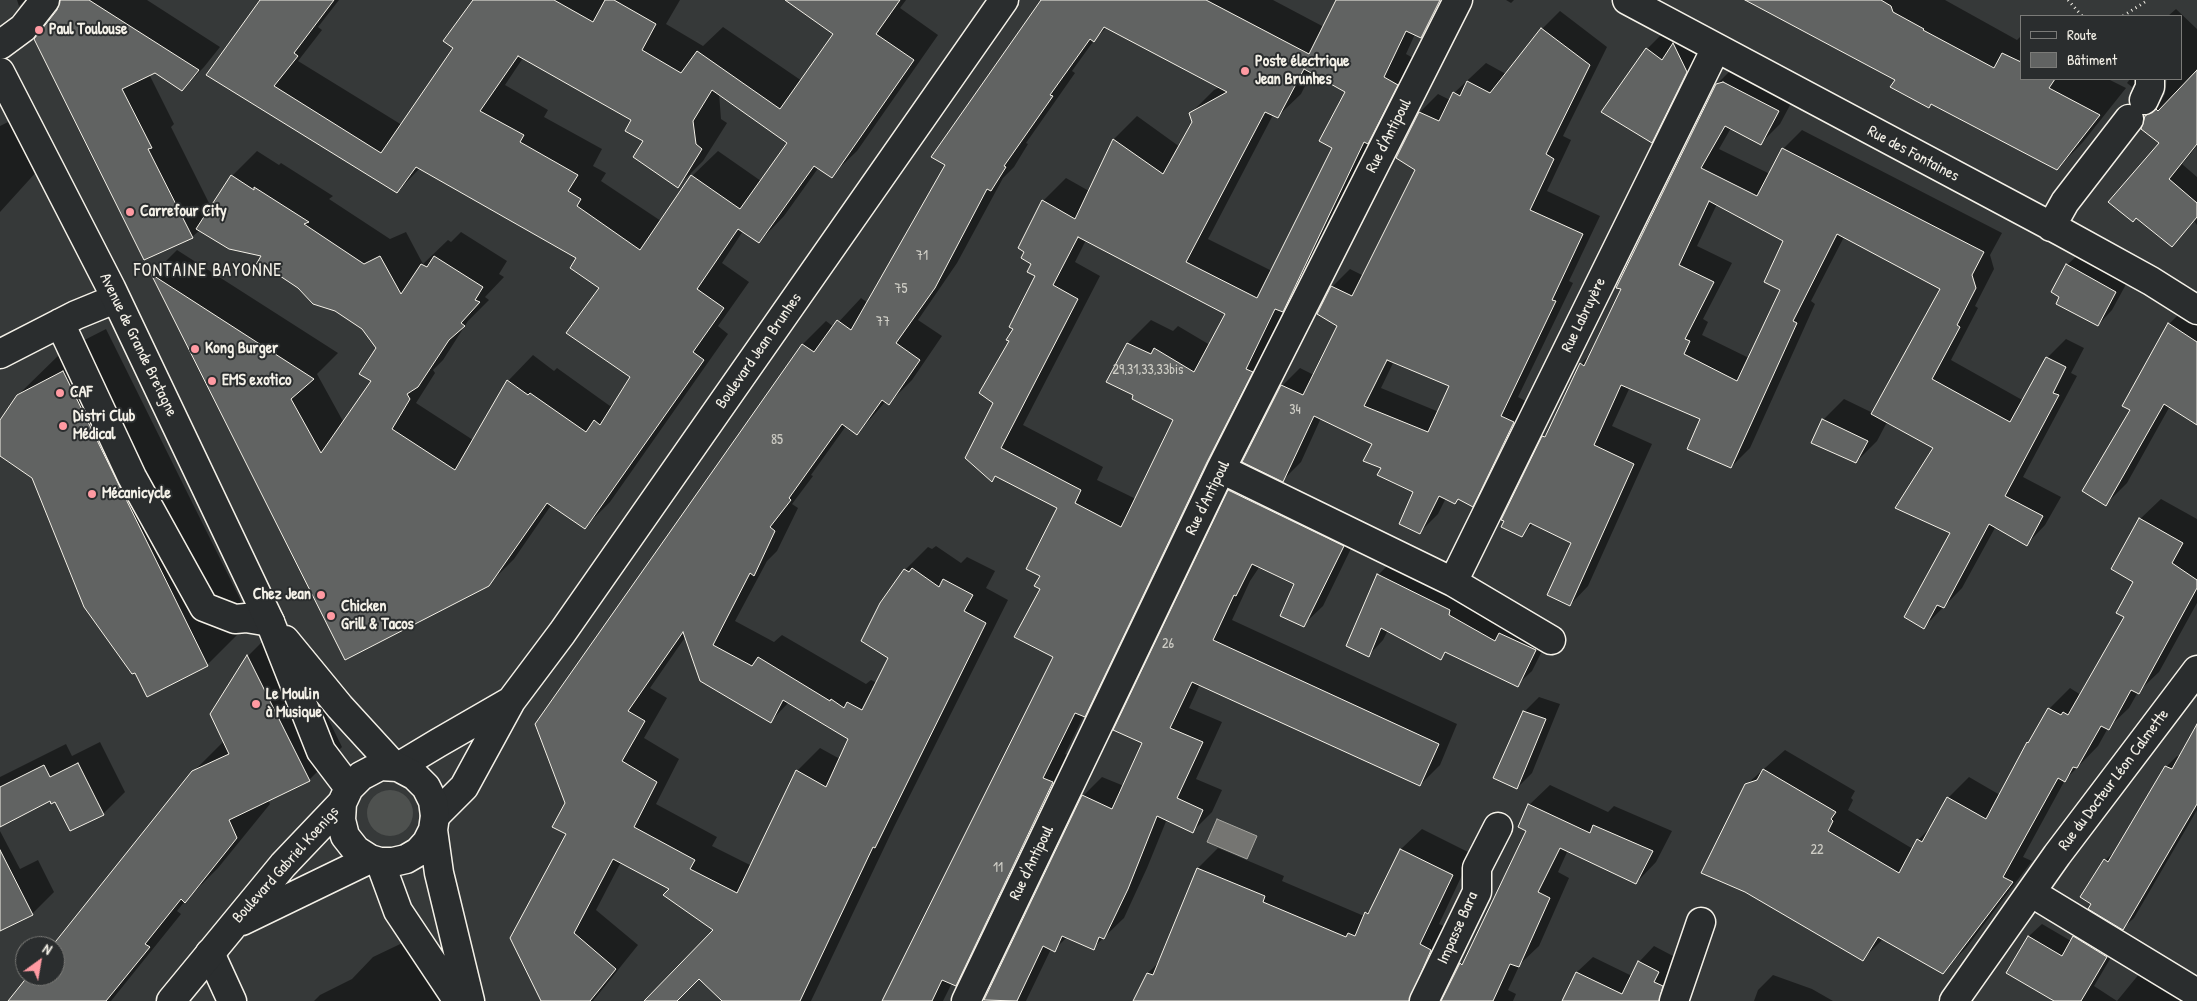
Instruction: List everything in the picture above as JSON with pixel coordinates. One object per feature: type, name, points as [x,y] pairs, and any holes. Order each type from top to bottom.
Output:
[{"type":"street","points":[[0,45],[23,28],[45,0]]},
{"type":"street","name":"Boulevard Jean Brunhes","points":[[434,823],[464,787],[512,701],[573,617],[1004,0]]},
{"type":"street","name":"Rue d'Antipoul","points":[[966,1001],[1221,469],[1458,0]]},
{"type":"street","name":"Rue des Fontaines","points":[[1626,0],[2051,226],[2151,281],[2197,310]]},
{"type":"street","name":"Rue Labruyère","points":[[1453,582],[1716,48]]},
{"type":"street","name":"Avenue de Grande Bretagne","points":[[0,72],[115,298],[270,622],[321,751],[345,795]]},
{"type":"street","points":[[2051,226],[2065,202],[2141,99]]},
{"type":"street","points":[[0,354],[60,323],[115,298]]},
{"type":"street","points":[[60,323],[132,477],[204,607],[236,619],[246,618],[270,622]]},
{"type":"street","points":[[1221,469],[1453,582],[1551,640]]},
{"type":"street","name":"Avenue de Grande Bretagne","points":[[270,622],[340,707],[396,767]]},
{"type":"street","name":"Rue du Docteur Léon Calmette","points":[[1959,993],[2032,893],[2057,855],[2197,670]]},
{"type":"street","name":"Boulevard Jean Brunhes","points":[[396,767],[512,701]]},
{"type":"street","points":[[434,823],[427,842],[418,852],[400,861],[375,861],[356,850],[345,836],[340,820],[345,795],[361,776],[380,766],[396,767],[415,776],[426,787],[433,801],[439,873],[470,1001]]},
{"type":"street","name":"Boulevard Gabriel Koenigs","points":[[171,1001],[283,865],[345,795]]},
{"type":"street","name":"Impasse Bara","points":[[1424,1001],[1477,892],[1477,868],[1498,827]]},
{"type":"street","points":[[375,861],[398,911],[458,1001]]},
{"type":"street","name":"Boulevard Gabriel Koenigs","points":[[230,928],[248,916],[375,861]]},
{"type":"street","points":[[2032,893],[2197,993]]},
{"type":"street","points":[[1674,1001],[1701,922]]},
{"type":"street","points":[[210,953],[232,1001]]},
{"type":"path","points":[[2068,0],[2081,15]]},
{"type":"path","points":[[2124,15],[2148,0]]},
{"type":"shaded area","points":[[386,790],[394,790],[403,794],[409,800],[413,813],[409,826],[403,832],[394,836],[386,836],[377,832],[371,826],[367,817],[367,809],[371,800],[377,794]]},
{"type":"shaded area","points":[[1217,819],[1257,836],[1247,859],[1207,842]]},
{"type":"building","points":[[60,0],[89,0],[199,70],[182,91],[155,73],[122,89],[152,148],[148,149],[193,238],[144,260],[34,39],[57,10]]},
{"type":"building","points":[[260,0],[334,0],[294,53],[298,56],[274,86],[381,153],[453,48],[443,41],[473,0],[554,0],[593,22],[605,0],[614,0],[656,24],[642,50],[681,73],[697,51],[780,109],[833,34],[785,0],[900,0],[876,34],[914,60],[832,178],[814,166],[759,243],[738,229],[697,289],[724,308],[693,352],[704,360],[585,529],[547,503],[489,586],[345,660],[151,274],[314,379],[291,399],[321,453],[371,381],[359,374],[376,348],[362,329],[335,311],[313,304],[298,288],[277,274],[254,268],[261,256],[229,249],[196,229],[231,175],[254,190],[254,187],[309,222],[304,224],[364,264],[380,256],[401,294],[421,264],[427,267],[434,256],[483,287],[475,300],[480,302],[461,323],[465,326],[449,340],[418,387],[407,394],[410,399],[392,429],[455,470],[507,380],[528,395],[530,393],[586,432],[594,420],[600,425],[630,377],[566,333],[599,288],[570,268],[576,258],[416,167],[397,193],[206,75]],"holes":[[[518,56],[631,120],[625,131],[643,141],[633,157],[678,188],[702,149],[696,144],[693,121],[712,90],[787,143],[740,209],[691,175],[640,250],[577,206],[581,199],[568,191],[578,175],[520,142],[524,135],[480,111]]]},
{"type":"building","points":[[1041,0],[1206,0],[1309,54],[1336,0],[1440,0],[1421,38],[1406,31],[1384,77],[1398,85],[1368,144],[1364,142],[1283,312],[1275,309],[1246,369],[1253,372],[1207,462],[1085,717],[1075,713],[1043,778],[1053,782],[956,986],[942,980],[932,1001],[882,1001],[1053,657],[1014,637],[1040,589],[1034,586],[1040,576],[1026,569],[1057,508],[995,476],[992,482],[965,458],[993,403],[979,393],[1009,341],[1006,340],[1013,329],[1009,327],[1035,276],[1027,272],[1031,264],[1021,258],[1024,252],[1018,248],[1042,200],[1075,219],[1113,139],[1163,174],[1192,122],[1189,113],[1227,92],[1104,27],[1094,42],[1090,39],[1050,95],[1053,96],[1004,166],[1006,167],[991,191],[987,189],[935,288],[896,343],[920,360],[889,405],[882,400],[857,435],[842,424],[789,498],[791,500],[770,527],[775,531],[754,576],[750,573],[713,645],[752,666],[758,657],[830,701],[831,699],[844,708],[847,702],[862,710],[888,658],[861,641],[880,603],[904,569],[909,572],[912,568],[939,587],[943,579],[973,595],[964,611],[986,623],[875,848],[873,847],[800,1001],[722,1001],[699,979],[677,1001],[644,1001],[713,930],[663,895],[669,889],[613,859],[574,933],[616,969],[590,1001],[541,1001],[510,938],[566,834],[552,827],[565,803],[535,724],[802,344],[814,352],[837,320],[851,330],[945,165],[931,157]],"holes":[[[1304,69],[1345,92],[1319,141],[1332,148],[1257,298],[1186,262],[1265,112],[1278,118]],[[1078,237],[1225,314],[1194,372],[1154,348],[1151,354],[1127,343],[1106,382],[1133,395],[1132,399],[1173,420],[1121,527],[1075,503],[1081,490],[1001,448],[1078,299],[1053,285]],[[683,632],[700,681],[771,723],[783,700],[848,739],[826,787],[796,770],[737,893],[690,869],[695,860],[634,827],[657,782],[622,761],[645,721],[628,711]]]},
{"type":"building","points":[[1745,0],[1881,0],[1891,6],[1893,12],[1994,68],[2002,53],[2020,62],[2020,80],[2054,80],[2049,88],[2100,115],[2057,170],[1931,104],[1929,108],[1890,87],[1895,80]]},
{"type":"building","points":[[1541,28],[1590,65],[1546,154],[1554,159],[1530,210],[1583,234],[1552,300],[1556,301],[1501,416],[1514,422],[1473,507],[1458,499],[1455,504],[1439,496],[1420,534],[1399,524],[1413,492],[1377,475],[1381,468],[1363,461],[1372,444],[1314,416],[1283,482],[1242,462],[1281,385],[1303,395],[1337,326],[1317,314],[1331,286],[1352,296],[1415,170],[1396,158],[1419,112],[1439,121],[1453,92],[1460,96],[1467,81],[1490,93]],"holes":[[[1387,360],[1449,386],[1428,432],[1364,406]]]},
{"type":"building","points":[[1673,43],[1687,72],[1652,143],[1601,112],[1646,48],[1662,60]]},
{"type":"building","points":[[2197,70],[2197,144],[2169,179],[2197,203],[2197,217],[2172,247],[2136,218],[2133,222],[2108,202],[2159,143],[2141,129],[2145,116],[2156,109],[2158,111]]},
{"type":"building","points":[[1723,82],[1779,111],[1761,145],[1725,126],[1701,168],[1757,196],[1782,148],[1984,252],[1972,275],[1976,288],[1957,325],[1960,327],[1932,379],[2010,422],[2046,357],[2066,367],[2053,393],[2059,395],[2005,496],[2043,516],[2027,546],[1989,524],[1944,608],[1937,605],[1924,629],[1904,617],[1950,533],[1895,508],[1933,448],[1871,414],[1940,289],[1837,234],[1793,321],[1797,323],[1731,468],[1687,449],[1700,419],[1621,385],[1594,445],[1634,464],[1570,606],[1547,595],[1571,543],[1530,523],[1522,537],[1501,527],[1504,521],[1501,520],[1542,436],[1545,437],[1580,363],[1584,366],[1621,289],[1616,288],[1716,84]],"holes":[[[1709,201],[1783,241],[1764,282],[1780,290],[1737,381],[1684,354],[1690,341],[1685,339],[1714,282],[1679,265]]]},
{"type":"building","points":[[2066,264],[2116,292],[2098,326],[2056,304],[2059,297],[2051,292]]},
{"type":"building","points":[[2168,323],[2197,342],[2197,425],[2164,404],[2106,506],[2082,491],[2130,410],[2122,406]]},
{"type":"building","points":[[63,371],[208,666],[147,697],[135,673],[132,674],[84,607],[32,478],[0,456],[0,420],[17,395]]},
{"type":"building","points":[[1822,419],[1868,441],[1856,463],[1811,443]]},
{"type":"building","points":[[1228,490],[1344,546],[1304,627],[1280,616],[1294,584],[1252,564],[1236,596],[1234,595],[1213,640],[1439,744],[1420,786],[1192,682],[1170,728],[1203,742],[1177,798],[1203,810],[1193,833],[1157,816],[1128,889],[1104,939],[1099,937],[1094,950],[1062,936],[1055,952],[1043,946],[1017,1001],[984,1000],[1082,795],[1112,809],[1142,743],[1113,730]]},
{"type":"building","points":[[2139,518],[2183,543],[2172,563],[2197,580],[2197,588],[2139,694],[2131,690],[2109,730],[2101,726],[2077,768],[2073,767],[2065,782],[2058,778],[2003,877],[2013,882],[1943,974],[1878,937],[1863,961],[1745,892],[1701,873],[1745,784],[1757,780],[1763,769],[1836,812],[1831,819],[1833,821],[1828,831],[1899,873],[1917,839],[1922,842],[1947,797],[1986,819],[2027,742],[2048,708],[2061,715],[2063,712],[2068,715],[2124,617],[2116,613],[2133,582],[2111,569]]},
{"type":"building","points":[[1377,574],[1450,610],[1449,615],[1495,641],[1499,633],[1536,650],[1518,687],[1445,652],[1441,660],[1381,628],[1369,657],[1346,646]]},
{"type":"building","points":[[247,655],[310,781],[229,820],[237,838],[185,903],[181,899],[145,944],[150,947],[106,1001],[8,1001],[20,986],[65,986],[65,936],[60,936],[192,771],[229,754],[210,714]]},
{"type":"building","points":[[1523,711],[1546,719],[1517,789],[1493,778]]},
{"type":"building","points":[[2197,724],[2197,804],[2123,930],[2088,909],[2091,904],[2080,897],[2104,859],[2108,862],[2165,766],[2172,769]]},
{"type":"building","points":[[78,763],[104,815],[70,831],[55,802],[51,804],[50,801],[0,827],[0,787],[44,765],[50,777]]},
{"type":"building","points":[[1528,804],[1590,833],[1593,825],[1653,851],[1636,884],[1560,848],[1538,892],[1550,898],[1519,967],[1510,964],[1493,1001],[1441,1001],[1460,963],[1462,965],[1526,831],[1518,827]]},
{"type":"building","points":[[1400,849],[1453,875],[1420,944],[1431,950],[1409,1001],[1133,1001],[1147,973],[1153,975],[1197,868],[1265,896],[1263,902],[1346,937],[1348,933],[1355,936],[1365,912],[1368,914]]},
{"type":"building","points":[[0,850],[33,915],[0,931]]},
{"type":"building","points":[[2028,936],[2062,956],[2073,936],[2107,957],[2081,1001],[2054,1001],[2006,973]]},
{"type":"building","points":[[1638,961],[1659,972],[1654,982],[1663,986],[1659,1001],[1562,1001],[1576,972],[1622,994]]},
{"type":"place","name":"Paul Toulouse","points":[[39,30]]},
{"type":"place","name":"Poste électrique Jean Brunhes","points":[[1245,71]]},
{"type":"place","name":"Carrefour City","points":[[130,212]]},
{"type":"place","name":"Kong Burger","points":[[195,349]]},
{"type":"place","name":"EMS exotico","points":[[212,381]]},
{"type":"place","name":"CAF","points":[[60,393]]},
{"type":"place","name":"Distri Club Médical","points":[[63,426]]},
{"type":"place","name":"Mécanicycle","points":[[92,494]]},
{"type":"place","name":"Chez Jean","points":[[321,595]]},
{"type":"place","name":"Chicken Grill & Tacos","points":[[331,616]]},
{"type":"place","name":"Le Moulin à Musique","points":[[256,704]]},
{"type":"district","name":"FONTAINE BAYONNE","points":[[208,271]]}]
